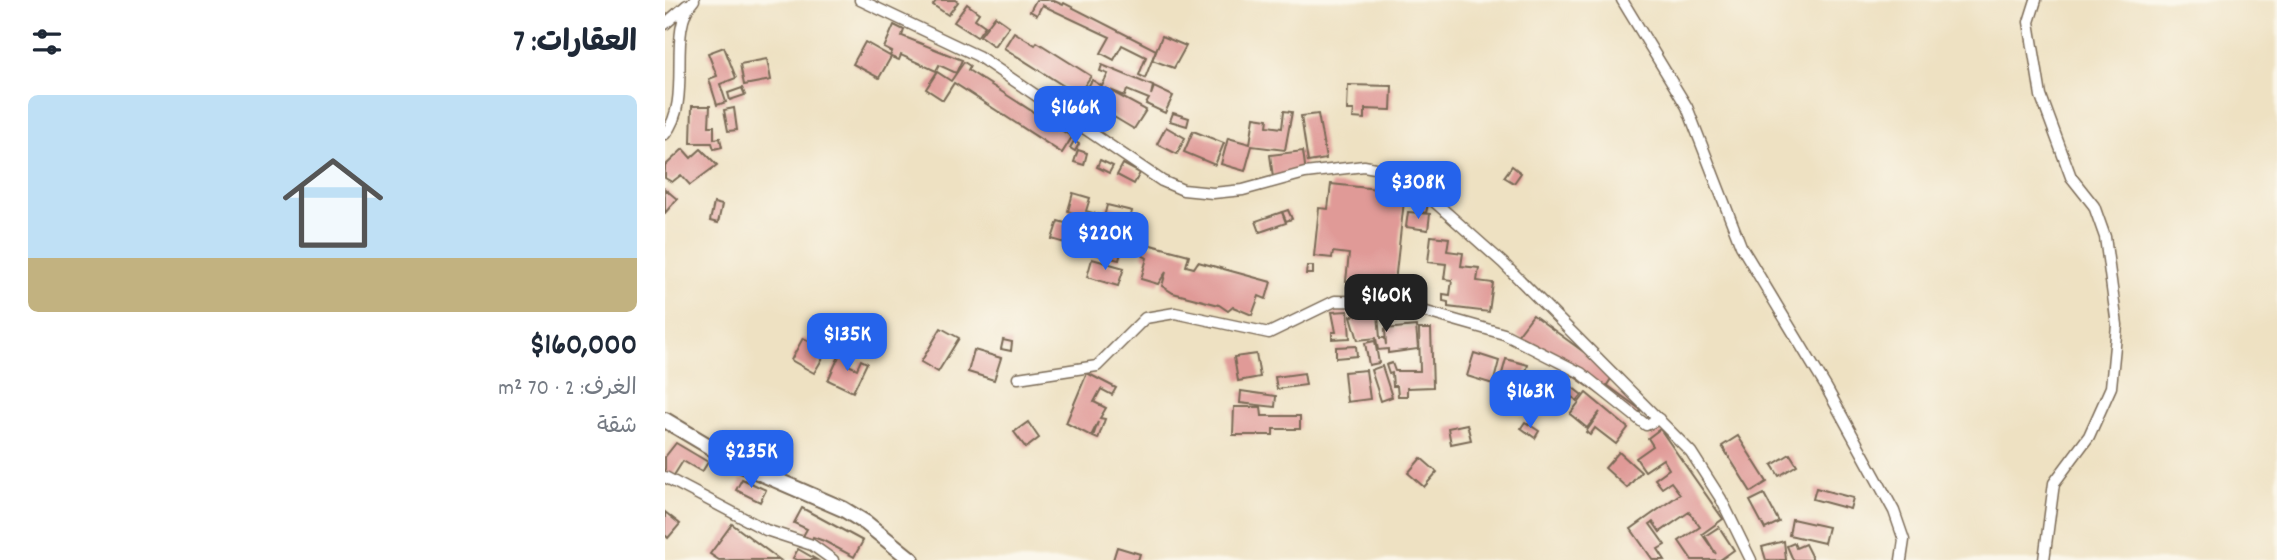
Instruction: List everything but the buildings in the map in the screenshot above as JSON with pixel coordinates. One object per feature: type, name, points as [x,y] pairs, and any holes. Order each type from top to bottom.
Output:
[{"type":"main road","points":[[665,420],[737,463],[843,509],[908,559]]},
{"type":"street","points":[[860,0],[978,56],[1162,181],[1184,190],[1213,194],[1243,190],[1305,173],[1364,166],[1391,171],[1420,189],[1503,263],[1691,452],[1721,499],[1751,560]]},
{"type":"street","points":[[1622,0],[1687,107],[1741,246],[1826,387],[1894,511],[1904,540],[1901,560]]},
{"type":"street","points":[[2036,0],[2029,22],[2041,96],[2071,177],[2094,206],[2105,237],[2117,325],[2111,387],[2089,436],[2054,484],[2044,560]]},
{"type":"street","points":[[665,23],[692,1]]},
{"type":"street","points":[[665,134],[676,109],[675,54],[681,22],[692,1]]},
{"type":"street","points":[[1018,378],[1097,366],[1145,318],[1175,313],[1269,333],[1335,301],[1391,302],[1504,334],[1581,373],[1646,425],[1659,419]]},
{"type":"street","points":[[665,477],[766,530],[812,545],[833,560]]}]
